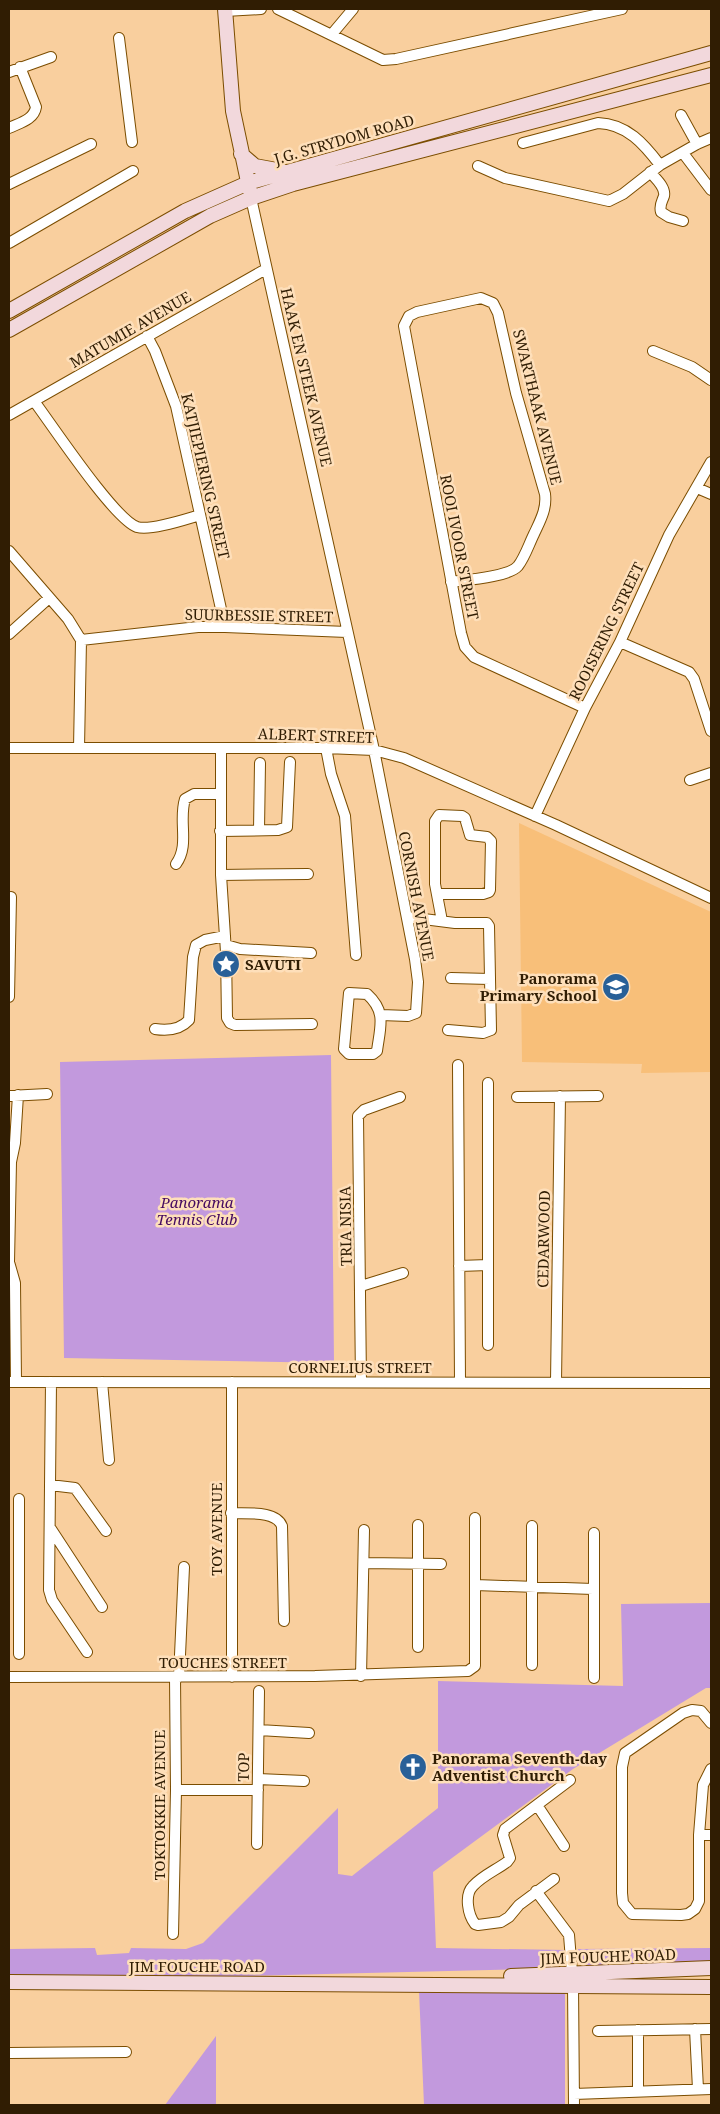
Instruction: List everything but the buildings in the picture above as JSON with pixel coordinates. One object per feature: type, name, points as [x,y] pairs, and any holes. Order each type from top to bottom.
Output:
[{"type":"street","points":[[225,10],[261,9]]},
{"type":"street","points":[[278,9],[332,34],[373,57],[383,60],[396,59],[622,9]]},
{"type":"street","points":[[332,34],[353,9]]},
{"type":"street","name":"HAAK EN STEEK AVENUE","points":[[225,10],[232,100],[240,154],[374,750]]},
{"type":"street","points":[[119,38],[132,142]]},
{"type":"street","name":"J.G. STRYDOM ROAD","points":[[9,311],[185,211],[248,184],[711,53]]},
{"type":"street","points":[[9,72],[51,57]]},
{"type":"street","points":[[9,128],[30,118],[35,112],[36,107],[20,67]]},
{"type":"street","name":"J.G. STRYDOM ROAD","points":[[9,330],[210,216],[251,198],[293,184],[711,75]]},
{"type":"street","points":[[681,115],[697,144]]},
{"type":"street","points":[[523,143],[598,123],[608,124],[635,135],[660,165]]},
{"type":"street","points":[[478,166],[505,178],[604,201],[617,198],[660,165],[711,138]]},
{"type":"street","points":[[9,184],[91,144]]},
{"type":"street","points":[[683,153],[711,190]]},
{"type":"street","points":[[240,154],[259,168],[289,171]]},
{"type":"street","points":[[9,243],[133,171]]},
{"type":"street","points":[[650,172],[663,189],[664,196],[660,204],[661,212],[684,222]]},
{"type":"street","name":"MATUMIE AVENUE","points":[[9,415],[266,269]]},
{"type":"street","name":"SWARTHAAK AVENUE","points":[[406,319],[424,309],[476,298],[493,303],[498,313],[516,393],[545,494],[544,512],[521,562],[516,568],[505,573],[451,582]]},
{"type":"street","name":"ROOI IVOOR STREET","points":[[406,319],[404,326],[464,644],[470,653],[585,708]]},
{"type":"street","name":"KATJIEPIERING STREET","points":[[147,336],[173,397],[225,627]]},
{"type":"street","points":[[653,351],[692,367],[711,380]]},
{"type":"street","points":[[34,401],[80,465],[126,521],[143,528],[200,515]]},
{"type":"street","name":"ROOISERING STREET","points":[[535,816],[585,708],[620,642],[668,535],[711,462]]},
{"type":"street","points":[[696,488],[711,494]]},
{"type":"street","points":[[9,551],[68,619],[81,640],[79,748]]},
{"type":"street","points":[[9,634],[49,598]]},
{"type":"street","name":"SUURBESSIE STREET","points":[[81,640],[172,629],[225,627],[347,632]]},
{"type":"street","points":[[620,642],[689,672],[694,679],[711,731]]},
{"type":"street","name":"ALBERT STREET","points":[[9,748],[326,748],[374,750],[404,758],[535,816],[711,898]]},
{"type":"street","points":[[221,748],[220,831],[226,944],[227,1018],[230,1023],[235,1025],[312,1024]]},
{"type":"street","points":[[326,748],[331,774],[345,816],[356,954]]},
{"type":"street","name":"CORNISH AVENUE","points":[[374,750],[408,917],[416,967],[417,1010],[415,1014],[408,1016],[381,1015]]},
{"type":"street","points":[[220,831],[281,830],[287,827],[290,762]]},
{"type":"street","points":[[259,830],[260,763]]},
{"type":"street","points":[[690,780],[711,773]]},
{"type":"street","points":[[176,864],[183,852],[183,810],[185,799],[194,794],[220,794]]},
{"type":"street","points":[[437,894],[483,894],[490,890],[491,841],[487,837],[470,835],[465,818],[462,816],[439,815],[435,821],[437,894],[442,921]]},
{"type":"street","points":[[221,875],[308,874]]},
{"type":"street","points":[[9,997],[11,897]]},
{"type":"street","points":[[408,917],[489,925],[490,1030],[484,1033],[448,1030]]},
{"type":"street","points":[[155,1029],[174,1029],[184,1025],[189,1020],[193,957],[196,945],[202,941],[226,944],[240,949],[311,953]]},
{"type":"street","points":[[451,978],[490,979]]},
{"type":"street","points":[[348,993],[367,994],[376,1004],[381,1015],[375,1053],[346,1053],[344,1049],[348,993]]},
{"type":"street","points":[[458,1065],[460,1382]]},
{"type":"street","points":[[488,1083],[488,1345]]},
{"type":"street","points":[[12,1382],[15,1283],[10,1262],[11,1162],[15,1142],[13,1096],[47,1094]]},
{"type":"street","name":"CEDARWOOD","points":[[556,1382],[560,1096]]},
{"type":"street","points":[[517,1097],[598,1096]]},
{"type":"street","name":"TRIA NISIA","points":[[361,1382],[358,1116],[364,1110],[400,1097]]},
{"type":"street","points":[[459,1266],[488,1265]]},
{"type":"street","points":[[361,1286],[402,1273]]},
{"type":"street","name":"CORNELIUS STREET","points":[[12,1382],[711,1383]]},
{"type":"street","points":[[51,1382],[50,1595],[87,1652]]},
{"type":"street","points":[[102,1382],[109,1460]]},
{"type":"street","name":"TOY AVENUE","points":[[232,1382],[232,1676]]},
{"type":"street","points":[[50,1485],[75,1488],[106,1531]]},
{"type":"street","points":[[19,1499],[14,1584],[19,1654]]},
{"type":"street","points":[[231,1513],[273,1516],[281,1522],[284,1621]]},
{"type":"street","points":[[476,1518],[476,1585],[532,1588],[593,1588]]},
{"type":"street","points":[[418,1525],[418,1647]]},
{"type":"street","points":[[532,1526],[532,1665]]},
{"type":"street","points":[[51,1529],[102,1607]]},
{"type":"street","points":[[360,1676],[364,1530]]},
{"type":"street","points":[[594,1532],[594,1678]]},
{"type":"street","points":[[364,1563],[441,1564]]},
{"type":"street","name":"TOKTOKKIE AVENUE","points":[[173,1934],[177,1677],[184,1567]]},
{"type":"street","name":"TOUCHES STREET","points":[[9,1676],[360,1676],[468,1671],[475,1666],[476,1585]]},
{"type":"street","name":"TOP","points":[[256,1844],[259,1691]]},
{"type":"street","points":[[711,1724],[702,1711],[692,1710],[682,1713],[625,1753],[622,1767],[622,1893],[623,1903],[632,1914],[681,1915],[688,1914],[696,1909],[700,1891],[699,1835],[703,1785],[711,1769]]},
{"type":"street","points":[[259,1730],[309,1733]]},
{"type":"street","points":[[258,1779],[304,1781]]},
{"type":"street","points":[[554,1879],[536,1891],[519,1905],[509,1917],[501,1922],[478,1925],[475,1924],[469,1914],[471,1889],[510,1858],[503,1835],[506,1829],[570,1780]]},
{"type":"street","points":[[176,1790],[258,1790]]},
{"type":"street","points":[[537,1805],[564,1846]]},
{"type":"street","points":[[699,1835],[711,1834]]},
{"type":"street","points":[[536,1891],[567,1931],[572,1979],[574,2105]]},
{"type":"street","name":"JIM FOUCHE ROAD","points":[[9,1982],[386,1984],[572,1979],[711,1968]]},
{"type":"street","name":"JIM FOUCHE ROAD","points":[[572,1979],[711,1987]]},
{"type":"street","points":[[598,2031],[711,2029]]},
{"type":"street","points":[[638,2030],[638,2092]]},
{"type":"street","points":[[696,2030],[698,2089]]},
{"type":"street","points":[[9,2053],[126,2052]]},
{"type":"street","points":[[574,2094],[711,2089]]},
{"type":"shaded area","name":"Panorama Primary School","points":[[519,823],[711,912],[711,1072],[641,1073],[642,1064],[522,1062]]},
{"type":"green space","name":"Panorama Tennis Club","points":[[331,1055],[334,1363],[64,1358],[60,1062]]},
{"type":"green space","points":[[711,1603],[711,1688],[706,1688],[573,1769],[433,1872],[436,1948],[565,1950],[567,1968],[249,1976],[9,1976],[9,1949],[95,1948],[97,1955],[129,1953],[131,1948],[186,1949],[203,1943],[338,1808],[338,1874],[352,1876],[438,1808],[438,1681],[623,1686],[621,1604]]},
{"type":"green space","points":[[711,1948],[711,1962],[589,1968],[578,1963],[578,1949]]},
{"type":"green space","points":[[419,1991],[565,1992],[565,2105],[424,2105]]},
{"type":"green space","points":[[216,2036],[216,2105],[165,2105]]},
{"type":"place","name":"SAVUTI","points":[[226,964]]},
{"type":"place","name":"Panorama Primary School","points":[[616,987]]},
{"type":"place","name":"Panorama Seventh-day Adventist Church","points":[[413,1767]]}]
